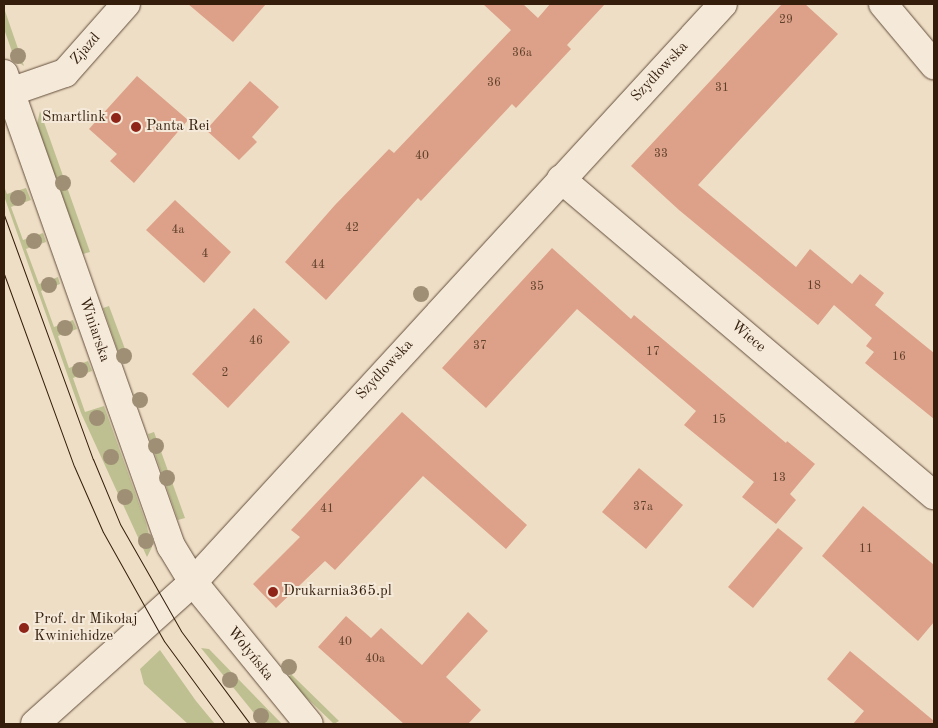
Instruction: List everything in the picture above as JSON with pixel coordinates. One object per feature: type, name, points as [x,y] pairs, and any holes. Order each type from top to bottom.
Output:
[{"type":"street","name":"Zjazd","points":[[7,83],[64,74],[126,4]]},
{"type":"street","name":"Szydłowska","points":[[36,724],[192,582],[723,4]]},
{"type":"street","points":[[883,4],[934,65]]},
{"type":"street","name":"Winiarska","points":[[7,83],[171,546],[192,582]]},
{"type":"street","name":"Wiece","points":[[561,179],[934,495]]},
{"type":"street","name":"Wołyńska","points":[[192,582],[309,724]]},
{"type":"green space","points":[[4,8],[24,66],[15,60],[4,29]]},
{"type":"green space","points":[[40,111],[90,252],[83,254],[37,124]]},
{"type":"green space","points":[[4,186],[7,194],[26,188],[31,200],[11,207],[23,240],[43,233],[46,242],[26,249],[39,284],[58,277],[60,284],[41,291],[54,327],[73,320],[77,329],[58,336],[69,368],[88,361],[92,371],[73,378],[85,412],[104,406],[146,523],[152,547],[147,557],[81,413],[4,196]]},
{"type":"green space","points":[[109,306],[128,357],[121,360],[103,308]]},
{"type":"green space","points":[[154,432],[185,518],[178,520],[148,434]]},
{"type":"green space","points":[[201,648],[209,649],[282,724],[263,724]]},
{"type":"green space","points":[[160,650],[196,701],[215,724],[188,724],[144,684],[140,669]]},
{"type":"green space","points":[[291,674],[339,721],[334,724],[287,679]]},
{"type":"building","points":[[188,4],[266,4],[233,42]]},
{"type":"building","points":[[483,4],[523,4],[538,18],[550,4],[605,4],[567,45],[571,49],[516,108],[512,104],[421,201],[418,198],[326,300],[285,262],[335,205],[389,149],[394,153],[511,30]]},
{"type":"building","points":[[782,4],[805,4],[838,34],[698,185],[796,267],[810,249],[852,284],[860,274],[884,293],[875,305],[934,353],[934,419],[865,363],[874,352],[866,346],[872,338],[834,305],[818,325],[679,210],[631,166]]},
{"type":"building","name":"Panta Rei","points":[[137,76],[188,120],[134,183],[110,161],[117,154],[89,129]]},
{"type":"building","points":[[250,81],[279,107],[252,137],[257,142],[239,160],[206,130]]},
{"type":"building","points":[[175,200],[231,252],[204,283],[146,230]]},
{"type":"building","points":[[552,248],[631,319],[634,315],[786,443],[787,441],[815,464],[790,494],[796,500],[776,524],[742,497],[754,482],[684,425],[696,411],[577,309],[486,408],[442,368]]},
{"type":"building","points":[[254,308],[290,342],[228,408],[192,374]]},
{"type":"building","points":[[402,412],[527,525],[506,549],[423,476],[335,570],[325,561],[276,608],[253,584],[300,537],[291,530]]},
{"type":"building","points":[[639,468],[683,505],[646,549],[602,512]]},
{"type":"building","points":[[863,506],[934,565],[934,622],[918,641],[822,556]]},
{"type":"building","points":[[778,528],[803,548],[753,608],[728,587]]},
{"type":"building","points":[[468,612],[488,631],[446,677],[481,710],[468,724],[404,724],[318,647],[346,616],[371,638],[381,628],[422,665]]},
{"type":"building","points":[[850,651],[934,721],[934,724],[853,724],[864,711],[827,679]]},
{"type":"tram line","points":[[4,215],[93,459],[120,524],[181,631],[250,724]]},
{"type":"tram line","points":[[4,274],[74,466],[103,532],[164,641],[225,724]]},
{"type":"place","name":"Smartlink","points":[[116,118]]},
{"type":"place","name":"Panta Rei","points":[[136,127]]},
{"type":"place","name":"Drukarnia365.pl","points":[[273,592]]},
{"type":"place","name":"Prof. dr Mikołaj Kwinichidze","points":[[24,628]]}]
